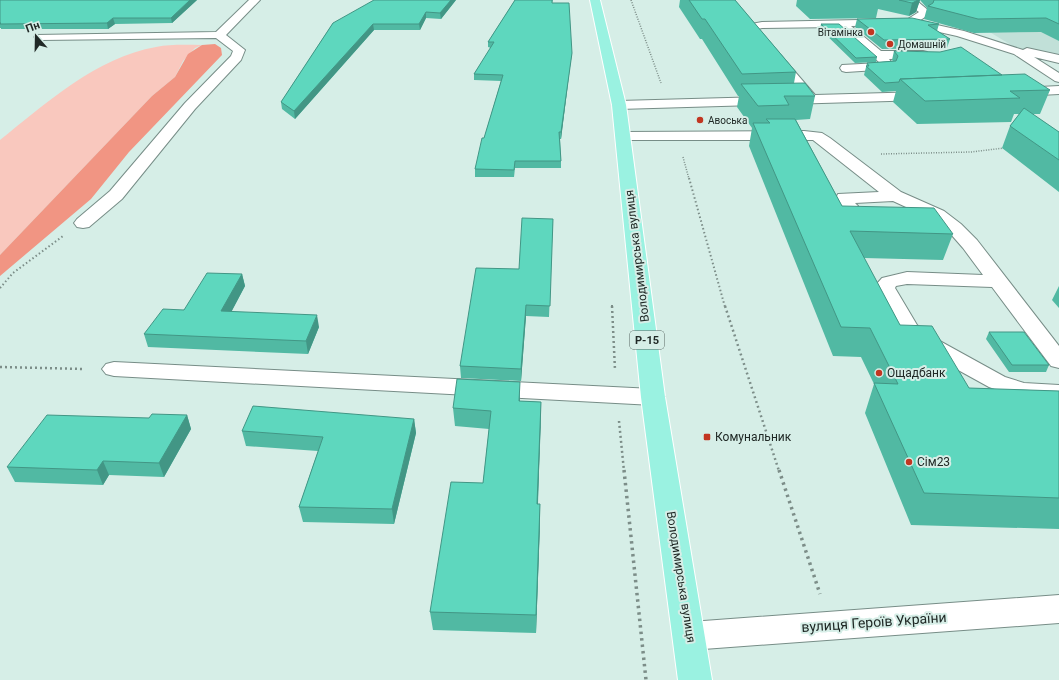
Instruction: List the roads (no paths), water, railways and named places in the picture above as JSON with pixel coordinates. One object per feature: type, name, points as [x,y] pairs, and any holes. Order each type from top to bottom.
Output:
[{"type":"main road","name":"Володимирська вулиця","points":[[595,0],[619,105],[624,136],[654,397],[690,636],[695,680]]},
{"type":"street","points":[[219,35],[255,0]]},
{"type":"street","points":[[812,100],[750,27],[762,25],[910,22],[924,13],[924,11],[910,1],[913,0]]},
{"type":"street","points":[[865,12],[982,40],[1018,52],[1040,54],[1059,59]]},
{"type":"street","points":[[841,23],[886,62],[888,66],[846,68]]},
{"type":"street","points":[[40,37],[219,35],[239,50],[236,57],[190,106],[116,195],[83,223]]},
{"type":"street","points":[[963,45],[982,40]]},
{"type":"street","points":[[1018,52],[1059,78]]},
{"type":"street","points":[[878,55],[936,54]]},
{"type":"street","points":[[1006,93],[1059,90]]},
{"type":"street","points":[[619,105],[936,95]]},
{"type":"street","points":[[624,136],[817,136],[896,196],[938,215],[955,228],[970,244],[1059,362]]},
{"type":"street","points":[[849,206],[844,198],[896,196]]},
{"type":"street","points":[[998,281],[907,278],[889,282],[884,287],[908,329],[920,339],[997,382],[1022,391],[1059,393]]},
{"type":"street","points":[[114,369],[654,397]]},
{"type":"street","name":"вулиця Героїв України","points":[[690,636],[1059,609]]},
{"type":"place","name":"Вітамінка","points":[[871,32]]},
{"type":"place","name":"Домашній","points":[[890,44]]},
{"type":"place","name":"Авоська","points":[[700,120]]},
{"type":"place","name":"Ощадбанк","points":[[879,373]]},
{"type":"place","name":"Комунальник","points":[[707,437]]},
{"type":"place","name":"Сім23","points":[[909,462]]}]
